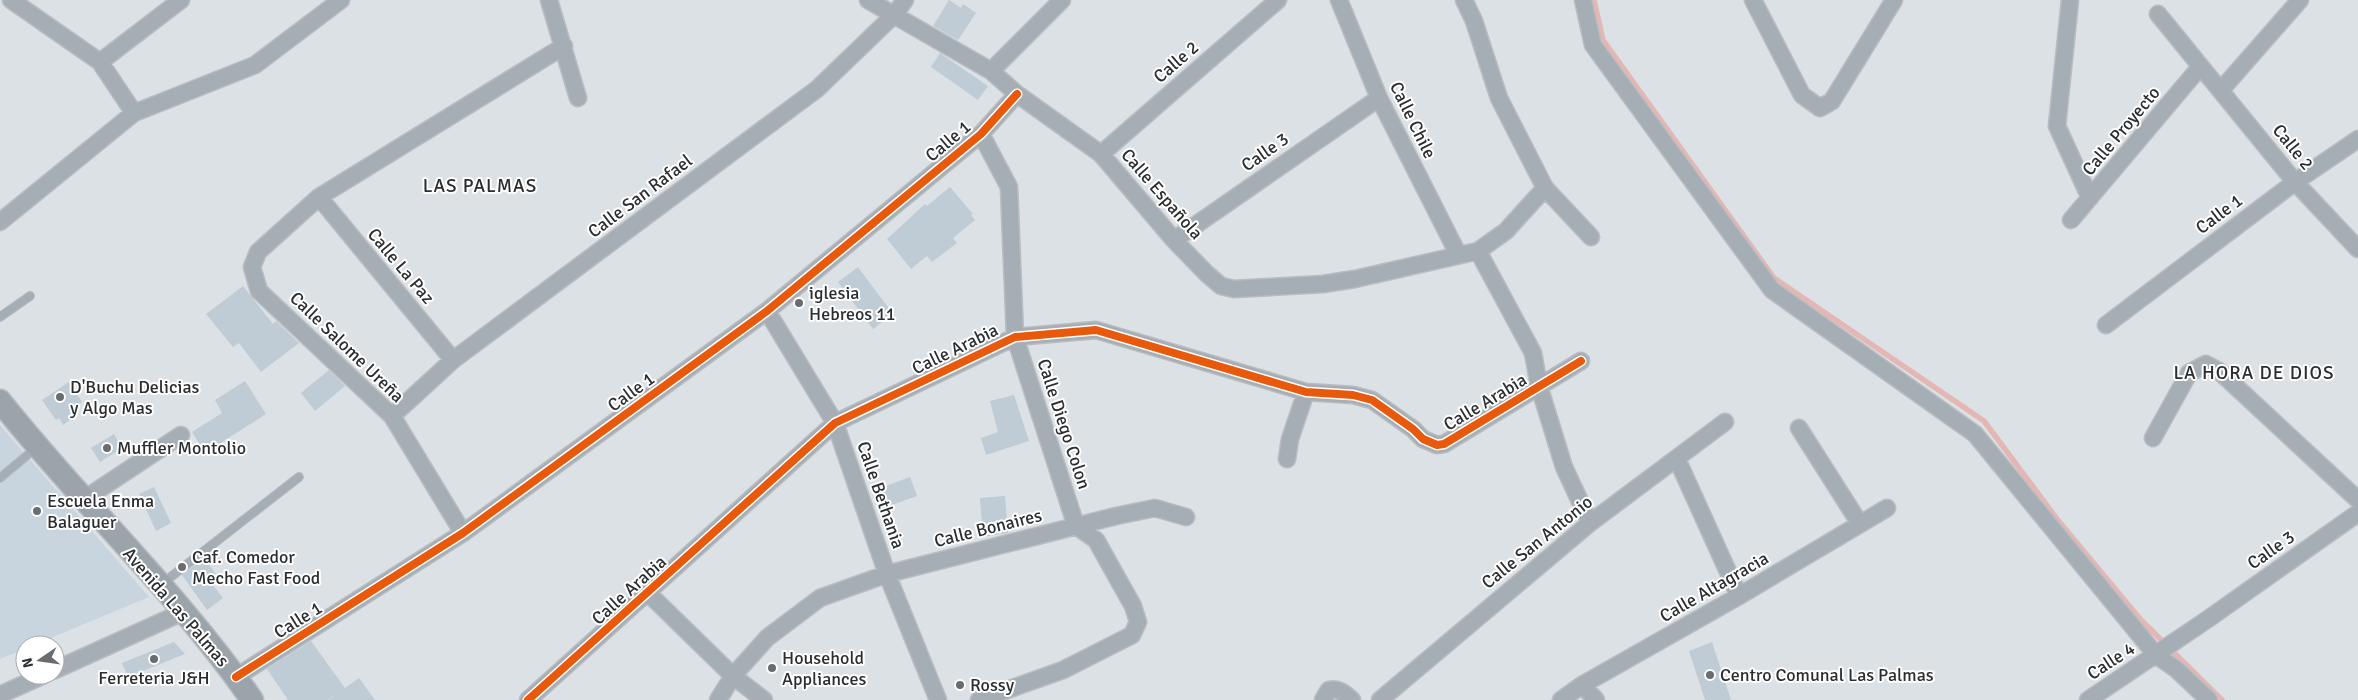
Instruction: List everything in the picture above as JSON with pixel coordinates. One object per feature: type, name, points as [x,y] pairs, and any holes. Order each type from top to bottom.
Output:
[{"type":"street","points":[[11,0],[100,62],[134,113]]},
{"type":"street","points":[[100,62],[181,0]]},
{"type":"street","points":[[550,0],[578,98]]},
{"type":"street","name":"Calle Española","points":[[868,0],[895,14],[991,72],[1017,94],[1101,154],[1174,240],[1221,286],[1234,289],[1323,284],[1355,279],[1458,254],[1478,251]]},
{"type":"street","name":"Calle San Rafael","points":[[392,416],[453,360],[817,89],[895,14],[905,0]]},
{"type":"street","points":[[991,72],[1062,0]]},
{"type":"street","name":"Calle 2","points":[[1101,154],[1278,0]]},
{"type":"street","name":"Calle Chile","points":[[1338,0],[1378,98],[1458,254]]},
{"type":"street","points":[[1464,0],[1474,21],[1499,98],[1545,188],[1591,236]]},
{"type":"street","points":[[1583,0],[1593,45],[1772,290],[1975,434],[2156,655],[2176,669],[2209,700]]},
{"type":"street","points":[[1752,0],[1802,95],[1820,108],[1832,101],[1894,0]]},
{"type":"street","points":[[2070,0],[2057,126],[2090,198]]},
{"type":"street","points":[[2222,90],[2300,0]]},
{"type":"street","points":[[0,222],[134,113],[255,65],[334,2]]},
{"type":"street","name":"Calle 2","points":[[2158,14],[2200,67],[2222,90],[2295,182],[2358,249]]},
{"type":"street","points":[[319,197],[564,46]]},
{"type":"street","name":"Calle Proyecto","points":[[2071,220],[2200,67]]},
{"type":"street","name":"Calle 1","points":[[236,677],[463,533],[767,311],[981,134],[1017,94]]},
{"type":"street","name":"Calle 3","points":[[1174,240],[1378,98]]},
{"type":"street","name":"Calle Diego Colon","points":[[981,134],[1009,187],[1015,337],[1076,526]]},
{"type":"street","name":"Calle 1","points":[[2106,325],[2295,182],[2358,139]]},
{"type":"street","points":[[1545,188],[1506,231],[1478,251],[1533,353],[1539,386],[1564,467],[1590,523]]},
{"type":"street","name":"Calle La Paz","points":[[319,197],[453,360]]},
{"type":"street","name":"Calle Salome Ureña","points":[[319,197],[258,252],[252,267],[259,291],[392,416],[463,533]]},
{"type":"street","name":"Calle Bethania","points":[[767,311],[835,423],[887,574],[938,700]]},
{"type":"street","name":"Calle Arabia","points":[[528,700],[835,423],[1015,337],[1096,330],[1306,392],[1353,395],[1372,400],[1413,429],[1423,439],[1437,445],[1444,444],[1581,361]]},
{"type":"street","points":[[2152,438],[2189,373],[2206,364],[2219,371],[2358,500]]},
{"type":"street","points":[[1288,458],[1290,439],[1306,392]]},
{"type":"street","name":"Avenida Las Palmas","points":[[0,401],[37,447],[183,612],[236,677],[252,700]]},
{"type":"street","name":"Calle San Antonio","points":[[1380,700],[1590,523],[1677,460],[1725,422]]},
{"type":"street","points":[[1799,428],[1860,524]]},
{"type":"street","points":[[83,500],[181,435]]},
{"type":"street","points":[[1677,460],[1738,596]]},
{"type":"street","name":"Calle Bonaires","points":[[718,700],[733,676],[767,638],[820,598],[887,574],[1155,508],[1186,516]]},
{"type":"street","name":"Calle Altagracia","points":[[1561,700],[1582,685],[1887,508]]},
{"type":"street","name":"Calle 3","points":[[2156,655],[2358,513]]},
{"type":"street","points":[[979,700],[1063,670],[1132,635],[1138,622],[1133,606],[1096,540],[1076,526]]},
{"type":"street","points":[[648,593],[733,676],[764,700]]},
{"type":"street","points":[[65,665],[183,612]]},
{"type":"street","name":"Calle 4","points":[[2088,700],[2156,655]]},
{"type":"street","points":[[0,695],[22,685]]},
{"type":"street","points":[[1582,685],[1596,700]]},
{"type":"street","points":[[1326,695],[1341,691],[1352,700]]},
{"type":"lane","points":[[0,317],[30,296]]},
{"type":"lane","points":[[0,478],[37,447]]},
{"type":"lane","points":[[159,585],[299,477]]},
{"type":"shaded area","name":"Escuela Enma Balaguer","points":[[0,425],[149,597],[58,635],[15,635],[15,653],[0,659]]},
{"type":"building","points":[[949,0],[961,8],[963,4],[976,13],[958,40],[933,26]]},
{"type":"building","points":[[940,53],[988,86],[978,100],[931,67]]},
{"type":"building","points":[[950,187],[973,214],[971,215],[975,220],[953,238],[957,243],[932,262],[927,256],[911,269],[887,239],[925,204],[927,206]]},
{"type":"building","points":[[858,267],[893,314],[873,329],[838,282]]},
{"type":"building","points":[[243,286],[273,324],[276,321],[299,343],[261,372],[239,343],[233,347],[206,314]]},
{"type":"building","points":[[329,370],[345,386],[315,411],[301,393]]},
{"type":"building","points":[[245,381],[266,414],[205,453],[192,432],[222,413],[215,400]]},
{"type":"building","points":[[69,382],[82,402],[73,409],[77,415],[63,425],[59,418],[56,420],[42,400]]},
{"type":"building","points":[[1014,395],[1029,441],[986,455],[981,438],[998,432],[990,401]]},
{"type":"building","name":"Muffler Montolio","points":[[114,434],[122,448],[100,462],[91,448]]},
{"type":"building","points":[[910,477],[917,496],[881,509],[875,490]]},
{"type":"building","points":[[154,487],[171,523],[156,531],[139,494]]},
{"type":"building","points":[[1005,496],[1008,533],[983,537],[980,498]]},
{"type":"building","points":[[204,558],[216,574],[209,580],[223,598],[207,610],[182,575]]},
{"type":"building","points":[[311,641],[345,688],[359,678],[375,700],[329,700],[343,690],[328,700],[288,700],[267,669]]},
{"type":"building","name":"Ferreteria J&H","points":[[174,642],[185,654],[128,677],[122,663]]},
{"type":"building","name":"Centro Comunal Las Palmas","points":[[1712,642],[1731,700],[1705,700],[1689,651]]},
{"type":"waterway","points":[[1594,0],[1603,40],[1774,278],[1984,421],[2057,519],[2141,620],[2222,700]]},
{"type":"cycle path","points":[[236,677],[463,533],[767,311],[981,134],[1017,94]]},
{"type":"cycle path","points":[[528,700],[835,423],[1015,337],[1096,330],[1306,392],[1353,395],[1372,400],[1413,429],[1423,439],[1437,445],[1444,444],[1581,361]]},
{"type":"place","name":"iglesia Hebreos 11","points":[[799,303]]},
{"type":"place","name":"D'Buchu Delicias y Algo Mas","points":[[60,397]]},
{"type":"place","name":"Muffler Montolio","points":[[107,448]]},
{"type":"place","name":"Escuela Enma Balaguer","points":[[37,511]]},
{"type":"place","name":"Caf. Comedor Mecho Fast Food","points":[[182,567]]},
{"type":"place","name":"Ferreteria J&H","points":[[154,659]]},
{"type":"place","name":"Household Appliances","points":[[772,668]]},
{"type":"place","name":"Centro Comunal Las Palmas","points":[[1710,675]]},
{"type":"place","name":"Rossy","points":[[960,685]]},
{"type":"district","name":"LAS PALMAS","points":[[480,186]]},
{"type":"district","name":"LA HORA DE DIOS","points":[[2254,373]]}]
